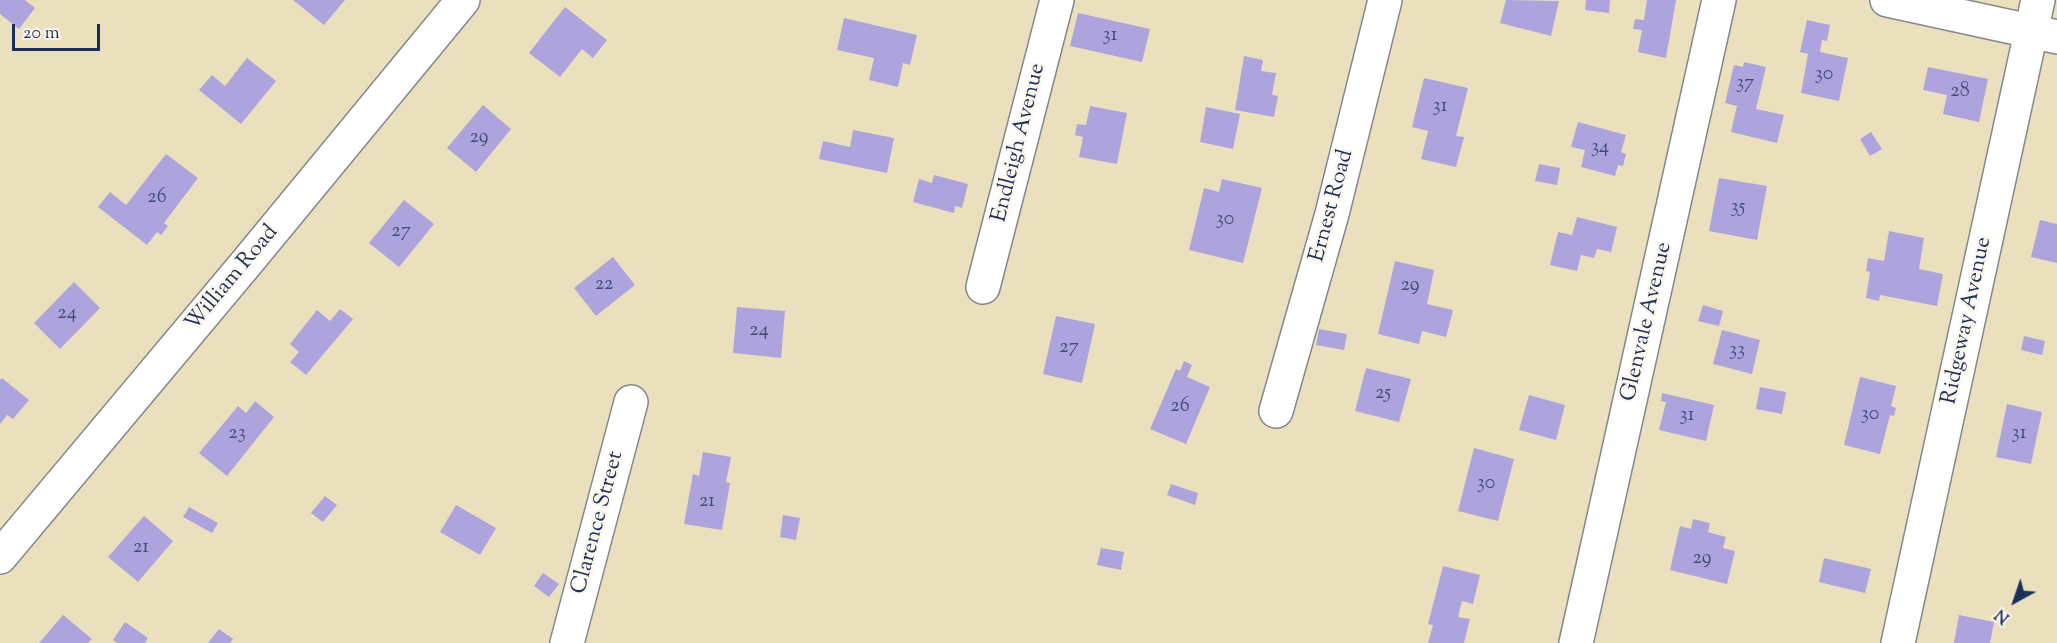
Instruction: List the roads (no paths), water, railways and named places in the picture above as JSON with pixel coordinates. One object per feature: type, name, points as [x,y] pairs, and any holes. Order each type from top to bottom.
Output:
[{"type":"street","name":"William Road","points":[[0,556],[248,261],[463,0]]},
{"type":"street","name":"Endleigh Avenue","points":[[983,286],[1057,0]]},
{"type":"street","name":"Ernest Road","points":[[1276,411],[1332,214],[1385,0]]},
{"type":"street","name":"Glenvale Avenue","points":[[1576,643],[1719,0]]},
{"type":"street","points":[[1887,0],[2044,35]]},
{"type":"street","name":"Ridgeway Avenue","points":[[1898,643],[2044,35],[2038,0]]},
{"type":"street","name":"Clarence Street","points":[[567,643],[631,402]]}]
